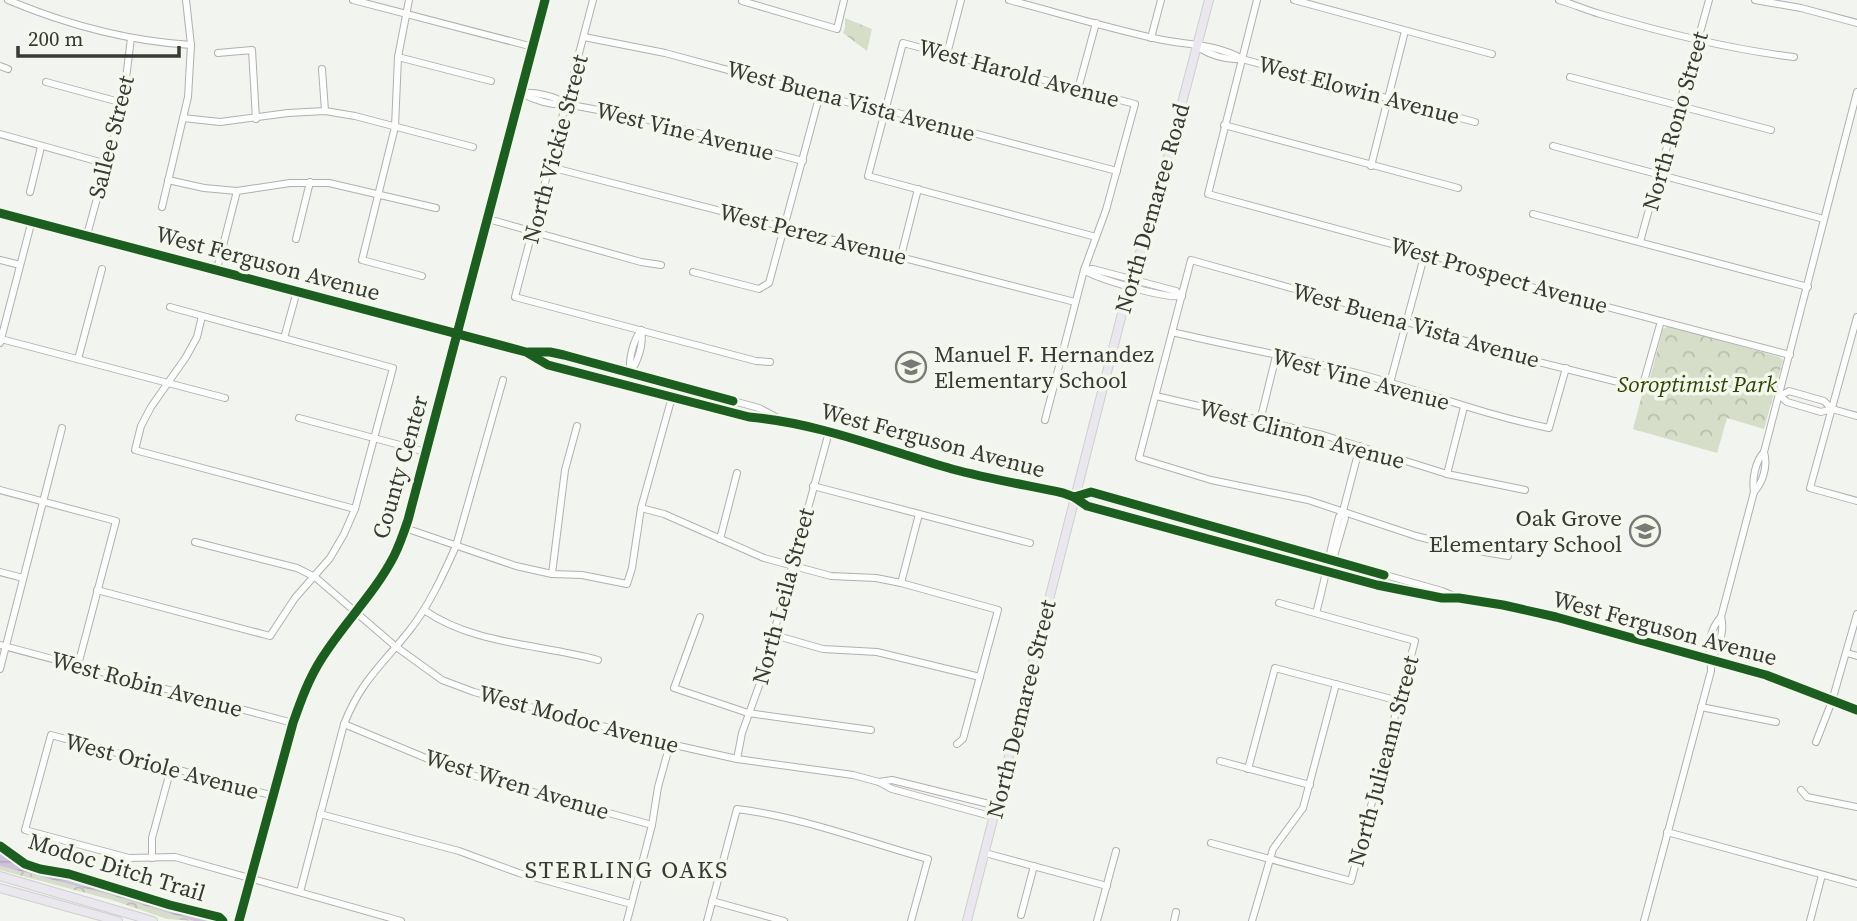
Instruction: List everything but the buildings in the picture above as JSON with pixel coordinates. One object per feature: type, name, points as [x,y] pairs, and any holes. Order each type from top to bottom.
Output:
[{"type":"main road","name":"North Demaree Road","points":[[1074,497],[1130,282],[1154,210],[1209,0]]},
{"type":"main road","name":"North Demaree Street","points":[[967,921],[1074,497]]},
{"type":"main road","points":[[0,876],[153,921]]},
{"type":"main road","points":[[0,888],[118,921]]},
{"type":"street","points":[[8,0],[64,20],[131,38],[191,45]]},
{"type":"street","points":[[162,207],[191,71],[186,0]]},
{"type":"street","points":[[353,0],[533,47]]},
{"type":"street","points":[[410,0],[398,57],[395,127],[362,260],[422,275]]},
{"type":"street","name":"County Center","points":[[239,921],[293,723],[305,691],[321,660],[394,557],[405,528],[545,0]]},
{"type":"street","name":"North Vickie Street","points":[[593,0],[516,297],[641,330]]},
{"type":"street","points":[[742,1],[837,29],[844,0]]},
{"type":"street","points":[[947,54],[961,0]]},
{"type":"street","name":"West Elowin Avenue","points":[[1009,0],[1151,38],[1210,47],[1242,59],[1475,122]]},
{"type":"street","points":[[1151,38],[1161,0]]},
{"type":"street","points":[[1257,0],[1224,125],[1458,188]]},
{"type":"street","points":[[1294,0],[1492,54]]},
{"type":"street","points":[[1559,0],[1602,15],[1698,41],[1745,51],[1794,57]]},
{"type":"street","name":"North Rono Street","points":[[1640,242],[1709,0]]},
{"type":"street","points":[[1755,0],[1801,8],[1857,23]]},
{"type":"street","points":[[1078,89],[1096,23]]},
{"type":"street","points":[[1371,166],[1405,31]]},
{"type":"street","name":"West Buena Vista Avenue","points":[[584,37],[665,53],[1117,171]]},
{"type":"street","name":"Sallee Street","points":[[87,235],[123,103],[131,38]]},
{"type":"street","name":"West Harold Avenue","points":[[886,110],[903,43],[947,54],[1135,104],[1117,171]]},
{"type":"street","points":[[218,53],[253,50],[256,119]]},
{"type":"street","points":[[398,57],[491,81]]},
{"type":"street","points":[[0,66],[8,69]]},
{"type":"street","points":[[322,69],[325,111]]},
{"type":"street","points":[[1570,77],[1770,130]]},
{"type":"street","points":[[46,82],[123,103]]},
{"type":"street","name":"West Vine Avenue","points":[[521,93],[532,92],[566,104],[640,118],[803,160]]},
{"type":"street","points":[[1644,921],[1711,671],[1711,659],[1717,651],[1723,623],[1721,617],[1754,492],[1752,483],[1780,396],[1857,92]]},
{"type":"street","points":[[693,272],[759,289],[771,280],[820,94]]},
{"type":"street","points":[[886,110],[868,176],[1096,237]]},
{"type":"street","points":[[183,118],[220,122],[325,111],[473,147]]},
{"type":"street","name":"West Prospect Avenue","points":[[1224,125],[1208,194],[1425,253],[1511,282],[1790,355]]},
{"type":"street","points":[[0,134],[41,148],[107,164]]},
{"type":"street","points":[[1553,146],[1824,219]]},
{"type":"street","points":[[30,192],[41,148]]},
{"type":"street","name":"West Perez Avenue","points":[[550,167],[1074,302]]},
{"type":"street","points":[[1045,420],[1074,302],[1117,171]]},
{"type":"street","points":[[168,180],[204,188],[237,191],[310,182],[350,186],[436,208]]},
{"type":"street","points":[[296,239],[310,182]]},
{"type":"street","points":[[901,256],[918,189]]},
{"type":"street","points":[[216,269],[237,191]]},
{"type":"street","name":"West Ferguson Avenue","points":[[0,213],[526,352],[550,352],[630,373],[759,408],[781,420]]},
{"type":"street","points":[[1533,214],[1808,287]]},
{"type":"street","points":[[488,219],[641,262],[661,265]]},
{"type":"street","points":[[32,220],[1,341],[225,398]]},
{"type":"street","points":[[1390,383],[1425,253]]},
{"type":"street","points":[[0,260],[20,265]]},
{"type":"street","name":"West Buena Vista Avenue","points":[[1182,296],[1191,260],[1407,322],[1503,353],[1642,388],[1661,321]]},
{"type":"street","points":[[78,359],[102,269]]},
{"type":"street","points":[[1084,270],[1093,269],[1130,282],[1176,291],[1182,296],[1139,458],[1210,480],[1308,500],[1416,536],[1508,556]]},
{"type":"street","points":[[284,338],[297,291]]},
{"type":"street","points":[[97,590],[270,636],[295,598],[330,558],[355,509],[393,368],[170,307]]},
{"type":"street","points":[[202,316],[197,337],[141,426],[135,450],[355,509]]},
{"type":"street","points":[[1857,317],[1810,488],[1857,501]]},
{"type":"street","points":[[630,373],[643,338],[641,330],[756,361],[770,362]]},
{"type":"street","name":"West Vine Avenue","points":[[1172,332],[1315,363],[1465,407],[1549,428],[1566,368]]},
{"type":"street","name":"West Ferguson Avenue","points":[[526,352],[548,365],[749,417],[781,420],[829,432],[965,472],[1074,497],[1087,506],[1327,572],[1415,594],[1459,598],[1556,617],[1781,680],[1857,710]]},
{"type":"street","points":[[1260,421],[1276,356]]},
{"type":"street","points":[[300,892],[344,724],[354,698],[371,673],[424,610],[456,546],[503,380]]},
{"type":"street","points":[[1780,396],[1789,391],[1824,401],[1832,409],[1857,416]]},
{"type":"street","name":"West Clinton Avenue","points":[[1156,396],[1360,446],[1447,474],[1525,490]]},
{"type":"street","points":[[1780,396],[1787,402],[1821,412],[1832,409]]},
{"type":"street","points":[[1804,407],[1807,396]]},
{"type":"street","points":[[405,528],[516,566],[552,574],[582,575],[627,584],[641,508],[672,397]]},
{"type":"street","points":[[1447,474],[1465,407]]},
{"type":"street","points":[[299,418],[426,452]]},
{"type":"street","points":[[552,574],[565,470],[577,426]]},
{"type":"street","points":[[0,669],[3,646],[62,429]]},
{"type":"street","name":"North Leila Street","points":[[737,759],[829,432]]},
{"type":"street","points":[[1279,603],[1316,613],[1345,518],[1343,511],[1360,446]]},
{"type":"street","points":[[720,539],[737,473]]},
{"type":"street","points":[[813,486],[1030,543]]},
{"type":"street","points":[[0,491],[116,520],[78,665]]},
{"type":"street","name":"West Ferguson Avenue","points":[[1074,497],[1091,492],[1459,598]]},
{"type":"street","points":[[641,508],[664,513],[764,558],[831,576],[876,578],[901,583],[998,610],[963,739],[957,744]]},
{"type":"street","points":[[901,583],[919,514]]},
{"type":"street","points":[[195,542],[297,568],[315,577]]},
{"type":"street","points":[[0,572],[23,578]]},
{"type":"street","name":"West Modoc Avenue","points":[[315,577],[395,646],[442,680],[474,692],[737,759],[829,770],[879,782],[892,789],[994,817]]},
{"type":"street","points":[[424,610],[441,622],[464,631],[598,660]]},
{"type":"street","name":"North Julieann Street","points":[[1269,859],[1351,881],[1415,640],[1316,613]]},
{"type":"street","points":[[1816,742],[1832,701],[1857,614]]},
{"type":"street","points":[[699,617],[674,688],[748,713],[871,730]]},
{"type":"street","points":[[774,635],[823,649],[877,652],[980,677]]},
{"type":"street","name":"West Robin Avenue","points":[[3,646],[293,723]]},
{"type":"street","points":[[1847,653],[1857,656]]},
{"type":"street","points":[[1248,769],[1275,668],[1399,701]]},
{"type":"street","points":[[1252,921],[1269,859],[1278,842],[1299,816],[1310,785],[1336,684]]},
{"type":"street","points":[[1701,707],[1776,722]]},
{"type":"street","name":"West Wren Avenue","points":[[344,724],[457,771],[652,825]]},
{"type":"street","name":"West Oriole Avenue","points":[[152,858],[129,858],[25,830],[51,735],[274,796]]},
{"type":"street","points":[[627,921],[670,744]]},
{"type":"street","points":[[1220,761],[1310,785]]},
{"type":"street","points":[[171,768],[152,838],[152,858],[176,857],[401,921]]},
{"type":"street","name":"West Modoc Avenue","points":[[879,782],[892,780],[997,806]]},
{"type":"street","points":[[1801,790],[1807,797],[1857,807]]},
{"type":"street","points":[[707,921],[737,809],[775,814],[811,823],[844,836],[928,859],[911,921]]},
{"type":"street","points":[[320,814],[459,851],[519,873],[631,904]]},
{"type":"street","points":[[1667,832],[1857,884]]},
{"type":"street","points":[[1211,843],[1269,859]]},
{"type":"street","points":[[1097,921],[1116,851]]},
{"type":"street","points":[[985,853],[1107,886]]},
{"type":"street","points":[[1021,915],[1034,866]]},
{"type":"street","points":[[1810,921],[1822,875]]},
{"type":"street","points":[[712,901],[784,921]]},
{"type":"street","points":[[1174,921],[1176,912]]},
{"type":"green space","points":[[845,18],[872,29],[867,51],[843,33]]},
{"type":"green space","name":"Soroptimist Park","points":[[1669,326],[1783,360],[1764,429],[1727,418],[1717,453],[1633,429],[1642,395],[1650,388],[1650,378],[1663,329]]},
{"type":"green space","points":[[0,866],[114,896],[194,921],[167,919],[112,900],[0,870]]},
{"type":"shaded area","points":[[0,843],[25,861],[168,903],[227,916],[226,921],[194,921],[114,896],[0,866]]},
{"type":"cycle path","points":[[239,921],[293,723],[306,689],[331,645],[386,570],[408,520],[545,0]]},
{"type":"cycle path","points":[[0,213],[526,352],[548,365],[749,417],[826,431],[966,473],[1063,493],[1087,506],[1377,585],[1442,598],[1503,605],[1556,617],[1766,675],[1857,710]]},
{"type":"cycle path","points":[[529,352],[564,355],[733,401]]},
{"type":"cycle path","points":[[1074,497],[1091,492],[1384,575]]},
{"type":"cycle path","name":"Modoc Ditch Trail","points":[[0,846],[25,864],[219,917],[223,921]]},
{"type":"place","name":"Manuel F. Hernandez Elementary School","points":[[911,367]]},
{"type":"place","name":"Oak Grove Elementary School","points":[[1645,531]]},
{"type":"district","name":"STERLING OAKS","points":[[627,870]]}]
